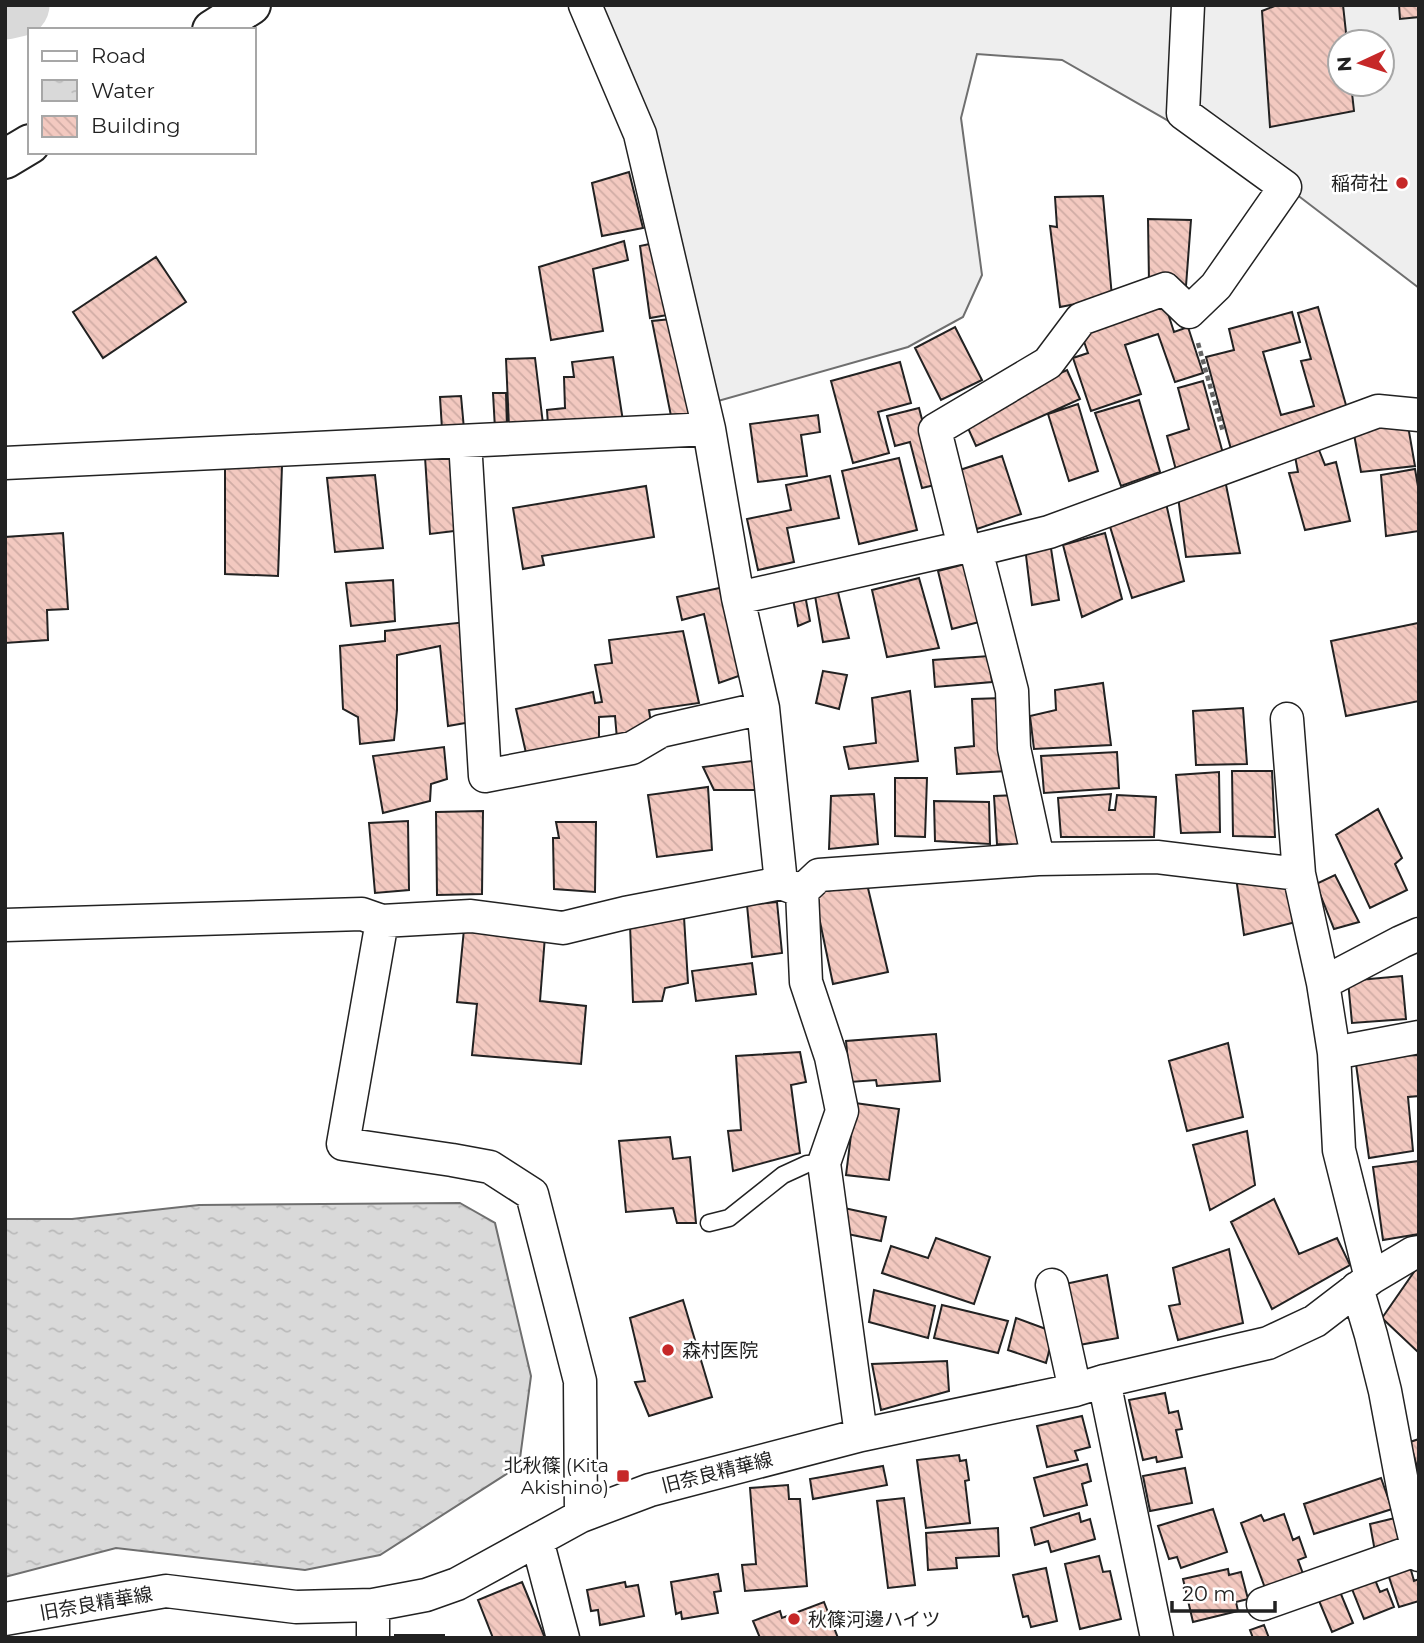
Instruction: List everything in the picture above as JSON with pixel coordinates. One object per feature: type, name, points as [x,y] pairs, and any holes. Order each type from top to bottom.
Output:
[{"type":"main road","points":[[215,28],[251,5]]},
{"type":"main road","points":[[5,159],[28,145]]},
{"type":"street","points":[[585,5],[640,134],[709,429],[738,598],[763,708],[806,982],[831,1058],[842,1111],[824,1163],[861,1435]]},
{"type":"street","points":[[1038,859],[1014,748],[1012,691],[936,430],[1048,363],[1082,319],[1165,289],[1189,312],[1216,286],[1285,187],[1183,113],[1188,5]]},
{"type":"street","points":[[738,598],[1049,532],[1378,411],[1419,415]]},
{"type":"street","points":[[5,463],[709,429]]},
{"type":"street","points":[[465,441],[485,776],[632,748],[660,731],[763,708]]},
{"type":"street","points":[[1264,1604],[1418,1553],[1371,1335],[1339,1150],[1334,1053],[1323,983],[1299,874],[1287,719]]},
{"type":"street","points":[[5,925],[362,914],[382,920],[471,916],[563,928],[625,913],[791,887],[819,875],[1038,859],[1157,857],[1299,874]]},
{"type":"street","points":[[382,920],[343,1144],[490,1167],[532,1194],[580,1381],[581,1516]]},
{"type":"street","points":[[1323,983],[1419,934]]},
{"type":"street","points":[[1334,1053],[1419,1037]]},
{"type":"street","name":"旧奈良精華線","points":[[5,1619],[166,1591],[296,1607],[373,1605],[426,1595],[457,1584],[581,1516],[650,1490],[861,1435],[1074,1390],[1268,1343],[1314,1321],[1364,1283],[1419,1252]]},
{"type":"street","points":[[1052,1285],[1074,1390]]},
{"type":"street","points":[[1104,1381],[1147,1636]]},
{"type":"street","points":[[537,1540],[563,1638]]},
{"type":"street","points":[[373,1605],[373,1638]]},
{"type":"lane","points":[[709,1223],[729,1218],[783,1175],[807,1164],[824,1163]]},
{"type":"path","points":[[1189,312],[1232,464]]},
{"type":"shaded area","points":[[596,5],[1419,5],[1419,288],[1296,194],[1062,60],[977,54],[961,118],[982,275],[963,317],[908,347],[718,401]]},
{"type":"water","points":[[460,1203],[495,1223],[531,1376],[519,1466],[380,1555],[305,1570],[116,1548],[5,1577],[5,1219],[72,1219],[199,1205]]},
{"type":"building","points":[[1277,5],[1343,5],[1345,28],[1326,28],[1326,98],[1353,98],[1354,111],[1270,127],[1262,11]]},
{"type":"building","points":[[1399,5],[1419,5],[1419,17],[1400,19]]},
{"type":"building","points":[[629,172],[643,228],[602,236],[592,183]]},
{"type":"building","points":[[1103,196],[1112,297],[1060,307],[1050,226],[1057,227],[1055,197]]},
{"type":"building","points":[[1148,219],[1191,220],[1186,286],[1149,282]]},
{"type":"building","points":[[624,241],[628,260],[593,269],[603,331],[551,340],[539,267]]},
{"type":"building","points":[[664,241],[679,313],[650,318],[640,246]]},
{"type":"building","points":[[156,257],[186,302],[103,358],[73,312]]},
{"type":"building","points":[[1164,301],[1174,332],[1188,327],[1203,373],[1175,382],[1158,334],[1125,345],[1141,394],[1091,411],[1073,358],[1088,353],[1080,330]]},
{"type":"building","points":[[1318,307],[1348,412],[1232,453],[1206,357],[1234,350],[1229,329],[1292,312],[1300,342],[1263,352],[1281,415],[1314,406],[1301,361],[1311,359],[1298,313]]},
{"type":"building","points":[[681,318],[701,418],[672,421],[652,321]]},
{"type":"building","points":[[955,327],[982,380],[941,400],[915,348]]},
{"type":"building","points":[[613,357],[623,421],[548,425],[547,410],[565,408],[564,377],[574,377],[572,362]]},
{"type":"building","points":[[535,358],[543,424],[509,427],[506,359]]},
{"type":"building","points":[[900,362],[911,403],[878,412],[889,453],[853,463],[831,381]]},
{"type":"building","points":[[1067,370],[1080,399],[976,446],[963,417]]},
{"type":"building","points":[[1203,381],[1224,457],[1176,470],[1167,436],[1189,429],[1178,388]]},
{"type":"building","points":[[493,393],[506,393],[507,428],[495,429]]},
{"type":"building","points":[[461,396],[464,429],[442,429],[440,397]]},
{"type":"building","points":[[1139,400],[1160,472],[1121,486],[1095,413]]},
{"type":"building","points":[[1078,404],[1098,471],[1069,481],[1048,414]]},
{"type":"building","points":[[919,408],[939,484],[922,488],[910,442],[895,446],[887,416]]},
{"type":"building","points":[[818,415],[820,432],[801,435],[807,476],[758,482],[750,424]]},
{"type":"building","points":[[1407,420],[1415,466],[1361,472],[1353,429]]},
{"type":"building","points":[[1317,445],[1325,465],[1336,462],[1350,521],[1305,530],[1289,473],[1298,472],[1294,451]]},
{"type":"building","points":[[458,454],[462,530],[430,534],[425,457]]},
{"type":"building","points":[[1002,456],[1021,514],[977,529],[957,471]]},
{"type":"building","points":[[899,458],[917,530],[859,544],[842,471]]},
{"type":"building","points":[[225,465],[282,466],[278,576],[225,574]]},
{"type":"building","points":[[1415,469],[1419,492],[1419,531],[1386,536],[1381,475]]},
{"type":"building","points":[[375,475],[383,548],[335,552],[327,478]]},
{"type":"building","points":[[830,476],[839,518],[787,528],[794,562],[758,570],[747,519],[791,510],[786,485]]},
{"type":"building","points":[[1225,480],[1240,553],[1186,557],[1177,489]]},
{"type":"building","points":[[646,486],[654,537],[542,556],[544,565],[523,569],[513,508]]},
{"type":"building","points":[[1165,499],[1184,581],[1132,598],[1108,520]]},
{"type":"building","points":[[63,533],[68,609],[47,610],[48,640],[5,643],[5,537]]},
{"type":"building","points":[[1105,533],[1122,599],[1082,617],[1063,545]]},
{"type":"building","points":[[1050,542],[1059,600],[1032,605],[1025,547]]},
{"type":"building","points":[[969,563],[983,621],[952,629],[938,571]]},
{"type":"building","points":[[919,578],[939,648],[887,657],[872,590]]},
{"type":"building","points":[[393,580],[395,621],[351,626],[346,583]]},
{"type":"building","points":[[836,584],[849,638],[823,642],[814,590]]},
{"type":"building","points":[[729,586],[747,673],[719,683],[704,614],[682,620],[677,597]]},
{"type":"building","points":[[804,590],[810,621],[798,626],[792,594]]},
{"type":"building","points":[[466,622],[477,721],[448,726],[440,646],[397,655],[394,740],[360,744],[358,717],[343,709],[340,646],[385,641],[385,631]]},
{"type":"building","points":[[1418,623],[1419,701],[1346,716],[1331,641]]},
{"type":"building","points":[[683,631],[699,703],[649,710],[652,730],[617,739],[615,716],[599,717],[599,739],[526,753],[516,709],[593,692],[595,703],[602,702],[595,665],[612,663],[609,640]]},
{"type":"building","points":[[989,656],[992,682],[935,687],[933,660]]},
{"type":"building","points":[[823,671],[847,675],[839,709],[816,703]]},
{"type":"building","points":[[1103,683],[1111,745],[1034,749],[1030,716],[1056,710],[1055,690]]},
{"type":"building","points":[[910,691],[918,761],[849,769],[844,747],[876,743],[872,698]]},
{"type":"building","points":[[1003,698],[1007,771],[957,774],[955,748],[974,746],[972,699]]},
{"type":"building","points":[[1243,708],[1247,764],[1196,765],[1193,711]]},
{"type":"building","points":[[444,747],[447,779],[431,784],[430,801],[383,813],[373,756]]},
{"type":"building","points":[[1117,752],[1119,788],[1044,793],[1041,756]]},
{"type":"building","points":[[760,760],[763,790],[714,790],[703,767]]},
{"type":"building","points":[[1232,771],[1272,771],[1275,837],[1233,836]]},
{"type":"building","points":[[1219,772],[1220,832],[1181,833],[1176,775]]},
{"type":"building","points":[[895,778],[927,778],[925,837],[895,836]]},
{"type":"building","points":[[708,787],[712,850],[657,857],[648,795]]},
{"type":"building","points":[[874,794],[878,844],[829,849],[831,796]]},
{"type":"building","points":[[1111,794],[1109,810],[1115,810],[1117,795],[1156,797],[1154,837],[1061,837],[1058,798]]},
{"type":"building","points":[[1021,795],[1025,845],[997,844],[994,796]]},
{"type":"building","points":[[934,801],[989,802],[990,844],[935,841]]},
{"type":"building","points":[[1378,809],[1402,858],[1395,864],[1407,890],[1370,908],[1336,835]]},
{"type":"building","points":[[483,811],[482,894],[437,895],[436,812]]},
{"type":"building","points":[[408,821],[409,890],[375,893],[369,823]]},
{"type":"building","points":[[556,822],[596,822],[595,892],[554,889],[553,838],[559,838]]},
{"type":"building","points":[[1335,875],[1359,922],[1334,929],[1316,884]]},
{"type":"building","points":[[1236,877],[1292,889],[1296,922],[1244,935]]},
{"type":"building","points":[[867,884],[888,972],[833,984],[814,893]]},
{"type":"building","points":[[777,902],[782,953],[752,957],[747,905]]},
{"type":"building","points":[[684,917],[688,983],[665,988],[662,1001],[633,1002],[630,925]]},
{"type":"building","points":[[464,929],[545,936],[540,1001],[586,1006],[581,1064],[472,1055],[477,1004],[457,1002]]},
{"type":"building","points":[[752,963],[756,994],[696,1001],[692,971]]},
{"type":"building","points":[[1402,976],[1406,1019],[1352,1023],[1348,981]]},
{"type":"building","points":[[936,1034],[940,1081],[877,1086],[876,1080],[850,1082],[846,1041]]},
{"type":"building","points":[[1228,1043],[1243,1117],[1187,1131],[1169,1061]]},
{"type":"building","points":[[800,1052],[806,1082],[791,1085],[800,1153],[733,1171],[728,1131],[741,1130],[736,1056]]},
{"type":"building","points":[[1419,1055],[1419,1096],[1408,1097],[1413,1151],[1369,1158],[1355,1057]]},
{"type":"building","points":[[855,1103],[899,1109],[889,1180],[846,1175]]},
{"type":"building","points":[[1247,1131],[1255,1185],[1210,1210],[1193,1145]]},
{"type":"building","points":[[670,1137],[673,1159],[690,1157],[696,1223],[677,1223],[673,1208],[626,1212],[619,1141]]},
{"type":"building","points":[[1419,1161],[1419,1234],[1383,1240],[1373,1167]]},
{"type":"building","points":[[1274,1199],[1299,1254],[1337,1238],[1350,1265],[1272,1309],[1231,1222]]},
{"type":"building","points":[[844,1208],[886,1217],[881,1241],[838,1232]]},
{"type":"building","points":[[936,1238],[990,1257],[974,1304],[882,1273],[891,1246],[928,1258]]},
{"type":"building","points":[[1229,1249],[1243,1323],[1178,1340],[1169,1306],[1180,1304],[1173,1268]]},
{"type":"building","points":[[1416,1269],[1419,1272],[1419,1353],[1382,1318]]},
{"type":"building","points":[[1107,1275],[1118,1338],[1079,1345],[1065,1284]]},
{"type":"building","points":[[874,1290],[935,1306],[928,1338],[869,1322]]},
{"type":"building","name":"森村医院","points":[[683,1300],[712,1397],[649,1416],[635,1382],[645,1381],[630,1318]]},
{"type":"building","points":[[942,1305],[1008,1321],[998,1353],[934,1338]]},
{"type":"building","points":[[1016,1318],[1054,1332],[1046,1363],[1008,1350]]},
{"type":"building","points":[[947,1361],[949,1391],[881,1410],[872,1364]]},
{"type":"building","points":[[1165,1393],[1169,1413],[1178,1411],[1182,1429],[1176,1430],[1182,1457],[1157,1462],[1156,1457],[1143,1460],[1129,1400]]},
{"type":"building","points":[[1082,1416],[1090,1447],[1075,1451],[1078,1460],[1047,1467],[1037,1426]]},
{"type":"building","points":[[1419,1439],[1419,1474],[1410,1442]]},
{"type":"building","points":[[959,1455],[960,1461],[966,1460],[969,1480],[965,1481],[970,1523],[926,1528],[917,1460]]},
{"type":"building","points":[[1087,1464],[1091,1481],[1082,1484],[1087,1505],[1044,1516],[1034,1478]]},
{"type":"building","points":[[883,1466],[887,1485],[813,1499],[810,1479]]},
{"type":"building","points":[[1185,1468],[1192,1503],[1150,1511],[1143,1476]]},
{"type":"building","points":[[1381,1478],[1392,1509],[1314,1534],[1304,1504]]},
{"type":"building","points":[[788,1485],[789,1499],[800,1499],[807,1586],[745,1591],[742,1565],[756,1564],[750,1488]]},
{"type":"building","points":[[904,1498],[915,1585],[888,1588],[877,1501]]},
{"type":"building","points":[[1213,1509],[1227,1552],[1181,1568],[1177,1557],[1169,1559],[1158,1526]]},
{"type":"building","points":[[1079,1513],[1081,1522],[1090,1519],[1095,1539],[1051,1552],[1048,1541],[1035,1545],[1031,1528]]},
{"type":"building","points":[[1284,1514],[1293,1540],[1299,1537],[1306,1557],[1298,1560],[1306,1582],[1268,1596],[1241,1523],[1261,1515],[1264,1521]]},
{"type":"building","points":[[1395,1518],[1402,1552],[1376,1557],[1370,1524]]},
{"type":"building","points":[[998,1528],[999,1556],[956,1558],[957,1568],[928,1570],[926,1533]]},
{"type":"building","points":[[1099,1556],[1103,1572],[1110,1571],[1121,1619],[1080,1629],[1065,1564]]},
{"type":"building","points":[[1409,1563],[1414,1581],[1419,1579],[1419,1601],[1399,1607],[1387,1571]]},
{"type":"building","points":[[1046,1568],[1057,1621],[1031,1627],[1028,1616],[1023,1617],[1013,1575]]},
{"type":"building","points":[[1228,1569],[1229,1575],[1241,1572],[1248,1599],[1236,1602],[1238,1611],[1193,1622],[1183,1579]]},
{"type":"building","points":[[718,1574],[721,1591],[714,1592],[718,1613],[682,1619],[681,1612],[676,1614],[671,1582]]},
{"type":"building","points":[[1373,1575],[1380,1592],[1387,1589],[1394,1607],[1364,1619],[1350,1584]]},
{"type":"building","points":[[522,1582],[545,1638],[493,1638],[478,1600]]},
{"type":"building","points":[[625,1582],[626,1587],[638,1585],[644,1616],[600,1625],[598,1610],[591,1611],[587,1590]]},
{"type":"building","points":[[1338,1587],[1353,1623],[1332,1632],[1317,1596]]},
{"type":"building","name":"秋篠河邊ハイツ","points":[[824,1602],[838,1638],[760,1638],[753,1621],[780,1611],[782,1618]]},
{"type":"building","points":[[1264,1625],[1269,1638],[1253,1638],[1250,1630]]},
{"type":"building","points":[[395,1635],[444,1635],[444,1638],[395,1638]]},
{"type":"waterway","points":[[5,8],[18,5]]},
{"type":"place","name":"稲荷社","points":[[1402,183]]},
{"type":"place","name":"森村医院","points":[[668,1350]]},
{"type":"place","name":"北秋篠 (Kita Akishino)","points":[[623,1476]]},
{"type":"place","name":"秋篠河邊ハイツ","points":[[794,1619]]}]
